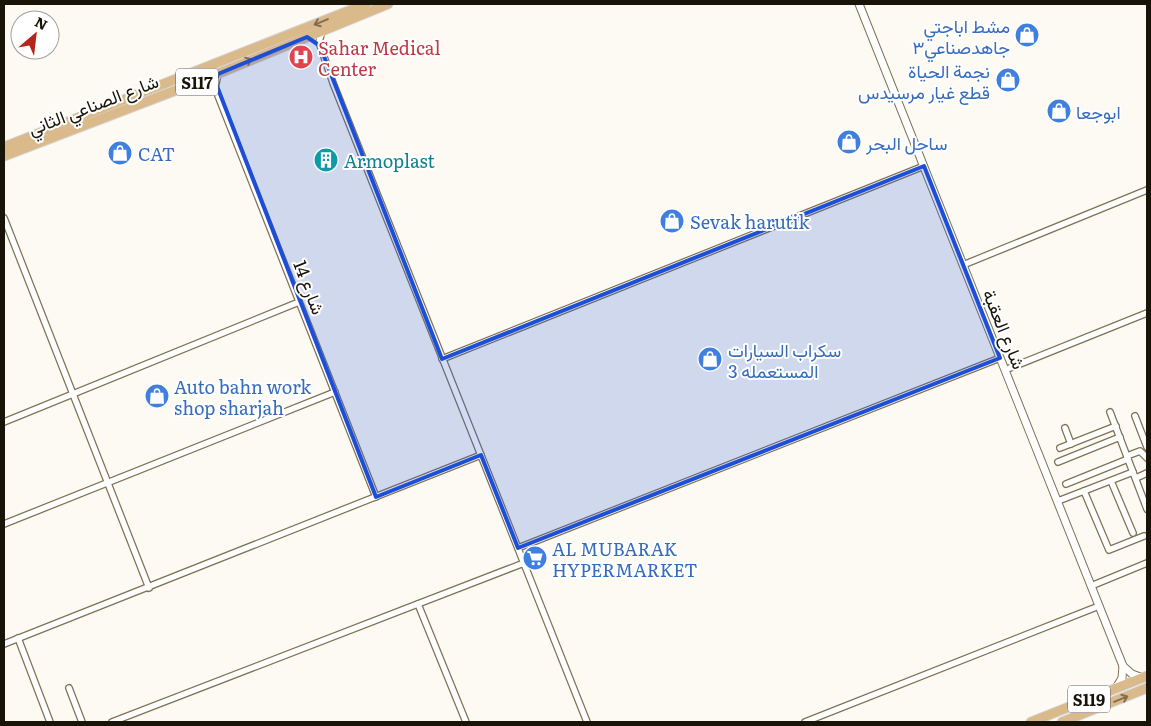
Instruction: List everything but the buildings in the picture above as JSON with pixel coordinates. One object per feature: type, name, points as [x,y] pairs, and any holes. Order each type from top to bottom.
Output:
[{"type":"main road","name":"شارع الصناعي الثاني","points":[[4,147],[366,4]]},
{"type":"main road","name":"شارع الصناعي الثاني","points":[[4,156],[218,74],[388,4]]},
{"type":"main road","name":"S119","points":[[1031,722],[1145,677]]},
{"type":"main road","name":"S119","points":[[1062,722],[1147,688]]},
{"type":"street","name":"شارع العقبة","points":[[859,4],[1123,666]]},
{"type":"street","points":[[323,30],[319,38],[320,46],[587,722]]},
{"type":"street","points":[[307,36],[320,46]]},
{"type":"street","points":[[200,80],[209,83],[215,88],[218,74]]},
{"type":"street","name":"شارع 14","points":[[215,88],[376,497]]},
{"type":"street","points":[[442,358],[924,166]]},
{"type":"street","points":[[963,265],[1147,190]]},
{"type":"street","points":[[4,218],[150,588]]},
{"type":"street","points":[[4,422],[299,302]]},
{"type":"street","points":[[1005,370],[1147,313]]},
{"type":"street","points":[[518,548],[1000,358]]},
{"type":"street","points":[[4,524],[335,392]]},
{"type":"street","points":[[1110,412],[1147,509]]},
{"type":"street","points":[[1135,416],[1147,447]]},
{"type":"street","points":[[1060,448],[1116,426]]},
{"type":"street","points":[[1065,428],[1071,444]]},
{"type":"street","points":[[1058,462],[1120,437]]},
{"type":"street","points":[[1081,440],[1085,451]]},
{"type":"street","points":[[1066,484],[1140,451],[1147,458]]},
{"type":"street","points":[[4,644],[481,456]]},
{"type":"street","points":[[1094,473],[1099,485]]},
{"type":"street","points":[[1058,501],[1111,480],[1147,473]]},
{"type":"street","points":[[1111,480],[1133,533]]},
{"type":"street","points":[[1084,491],[1109,550],[1144,536]]},
{"type":"street","points":[[112,722],[524,563]]},
{"type":"street","points":[[1091,586],[1147,563]]},
{"type":"street","points":[[418,604],[466,722]]},
{"type":"street","points":[[805,722],[1099,606]]},
{"type":"street","points":[[18,638],[50,722]]},
{"type":"street","points":[[1123,666],[1132,674],[1145,677]]},
{"type":"street","points":[[1116,688],[1122,678],[1123,666]]},
{"type":"street","points":[[68,688],[82,722]]},
{"type":"highlighted area","points":[[307,37],[320,46],[442,359],[924,166],[1000,358],[518,548],[481,455],[376,497],[215,81],[218,74]]},
{"type":"place","name":"مشط اباجتي جاهدصناعي٣","points":[[1027,35]]},
{"type":"place","name":"Sahar Medical Center","points":[[301,57]]},
{"type":"place","name":"نجمة الحياة قطع غيار مرسيدس","points":[[1008,80]]},
{"type":"place","name":"ابوجعا","points":[[1059,111]]},
{"type":"place","name":"ساحل البحر","points":[[849,142]]},
{"type":"place","name":"CAT","points":[[120,153]]},
{"type":"place","name":"Armoplast","points":[[326,160]]},
{"type":"place","name":"Sevak harutik","points":[[672,221]]},
{"type":"place","name":"سكراب السيارات المستعمله 3","points":[[710,359]]},
{"type":"place","name":"Auto bahn work shop sharjah","points":[[157,396]]},
{"type":"place","name":"AL MUBARAK HYPERMARKET","points":[[535,558]]}]
